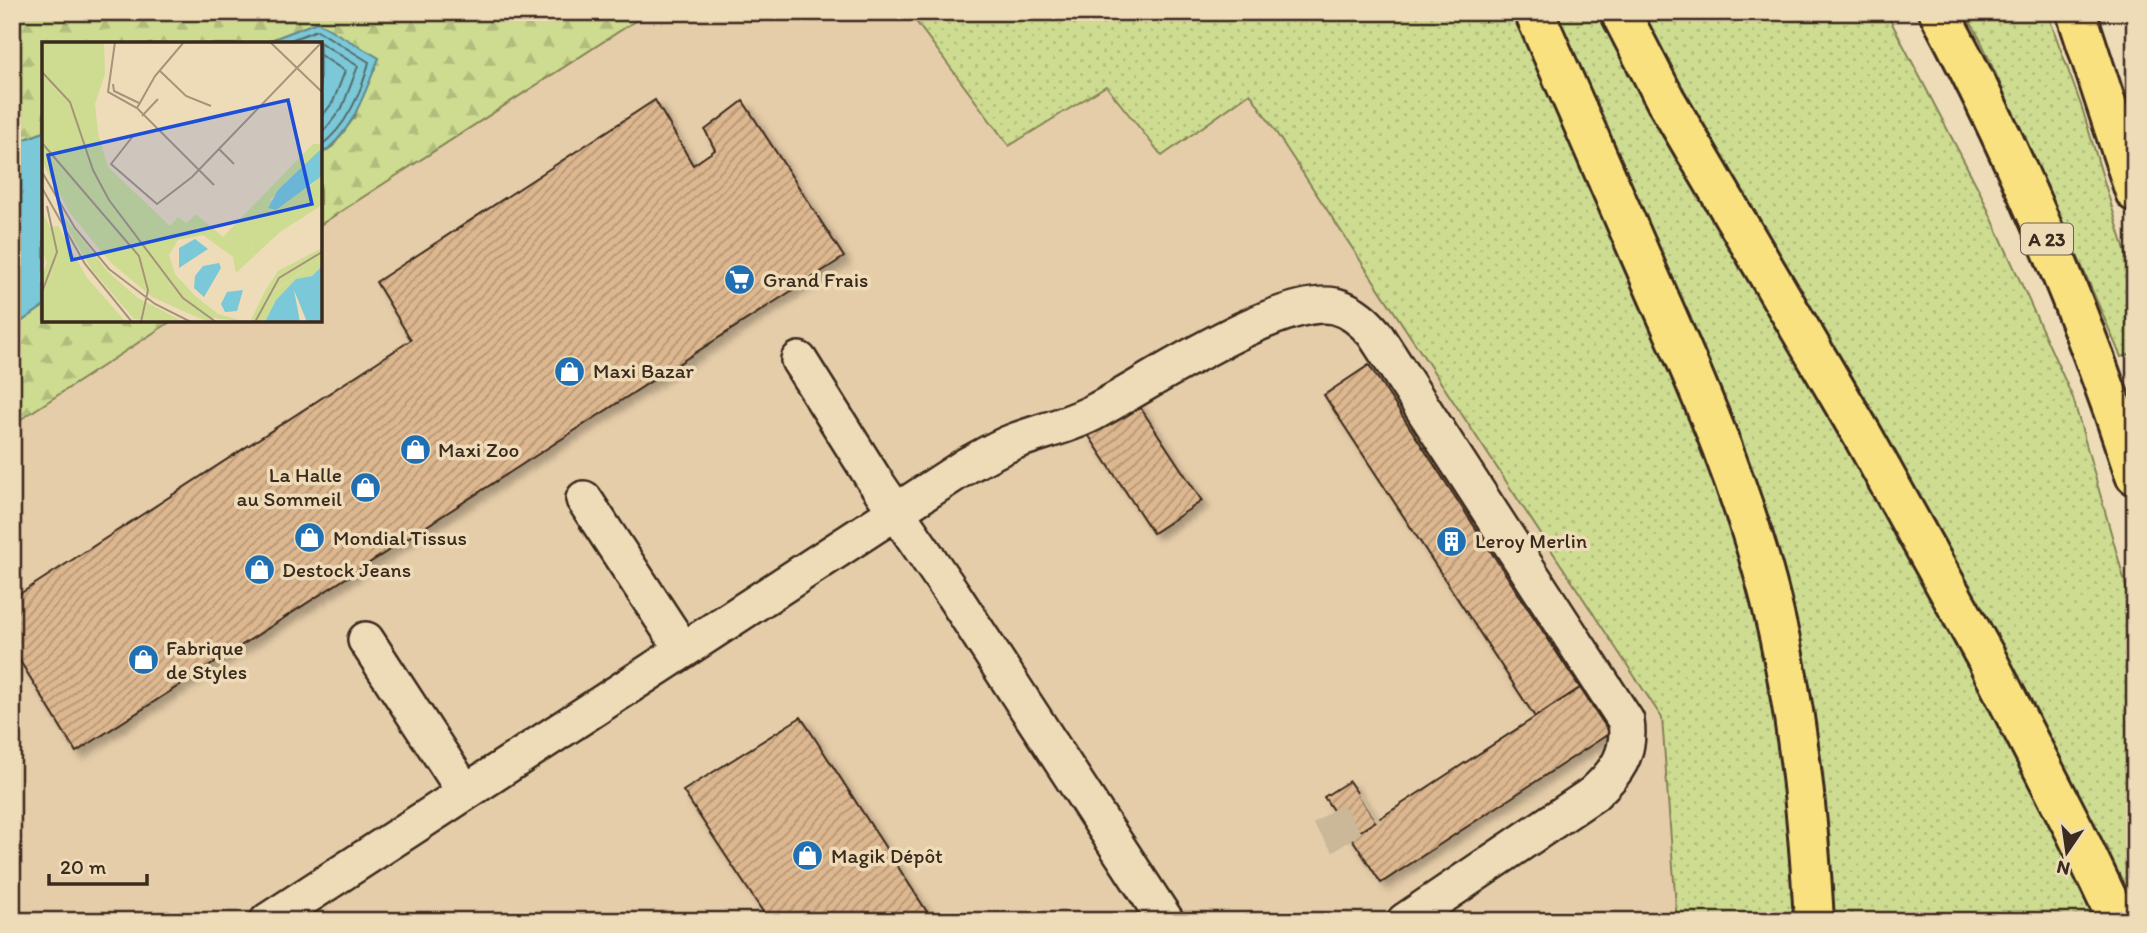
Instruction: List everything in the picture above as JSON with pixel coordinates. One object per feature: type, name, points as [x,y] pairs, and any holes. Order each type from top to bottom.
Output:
[{"type":"highway","points":[[1534,12],[1706,405],[1746,513],[1771,602],[1792,700],[1803,776],[1814,921]]},
{"type":"highway","points":[[1620,12],[1665,99],[1870,449],[1972,633],[2013,708],[2118,921]]},
{"type":"highway","name":"A 23","points":[[1939,12],[1991,117],[2059,266],[2135,475]]},
{"type":"highway","points":[[2076,12],[2135,192]]},
{"type":"street","points":[[268,921],[966,466],[1010,443],[1097,411],[1259,322],[1317,306],[1341,309],[1363,321],[1374,332],[1626,721],[1628,733],[1621,764],[1594,794],[1405,921]]},
{"type":"street","points":[[799,360],[848,440],[1166,921]]},
{"type":"street","points":[[584,499],[683,650]]},
{"type":"street","points":[[366,640],[465,792]]},
{"type":"shaded area","points":[[649,12],[909,12],[1009,146],[1106,86],[1162,156],[1250,93],[1662,718],[1677,921],[12,921],[12,425],[170,322],[322,322],[322,224]]},
{"type":"green space","points":[[12,12],[649,12],[322,224],[322,154],[333,146],[356,115],[317,22],[266,42],[42,42],[42,133],[12,144]]},
{"type":"green space","points":[[909,12],[1886,12],[1979,190],[2073,398],[2135,618],[2135,921],[1677,921],[1662,718],[1250,93],[1162,156],[1106,86],[1009,146]]},
{"type":"green space","points":[[1965,12],[2047,12],[2082,108],[2135,284],[2135,353],[2121,357],[1981,41]]},
{"type":"green space","points":[[42,307],[42,322],[170,322],[12,425],[12,328]]},
{"type":"water","points":[[317,22],[379,58],[349,124],[322,153],[322,42],[266,42]]},
{"type":"water","points":[[42,133],[42,307],[12,328],[12,144]]},
{"type":"building","points":[[655,100],[693,165],[715,150],[705,130],[743,101],[844,257],[76,752],[12,648],[12,599],[411,340],[376,282]]},
{"type":"building","name":"Leroy Merlin","points":[[1369,365],[1580,688],[1535,717],[1324,395]]},
{"type":"building","points":[[1136,401],[1202,501],[1153,533],[1087,433]]},
{"type":"building","points":[[1580,688],[1610,733],[1381,883],[1351,837]]},
{"type":"building","name":"Magik Dépôt","points":[[801,717],[933,921],[769,921],[683,791]]},
{"type":"building","points":[[1349,781],[1376,821],[1351,837],[1324,797]]},
{"type":"tunnel","points":[[1323,838],[1370,805]]},
{"type":"place","name":"Grand Frais","points":[[740,280]]},
{"type":"place","name":"Maxi Bazar","points":[[570,371]]},
{"type":"place","name":"Maxi Zoo","points":[[415,450]]},
{"type":"place","name":"La Halle au Sommeil","points":[[365,487]]},
{"type":"place","name":"Mondial Tissus","points":[[310,538]]},
{"type":"place","name":"Leroy Merlin","points":[[1452,541]]},
{"type":"place","name":"Destock Jeans","points":[[259,570]]},
{"type":"place","name":"Fabrique de Styles","points":[[143,660]]},
{"type":"place","name":"Magik Dépôt","points":[[808,856]]}]
